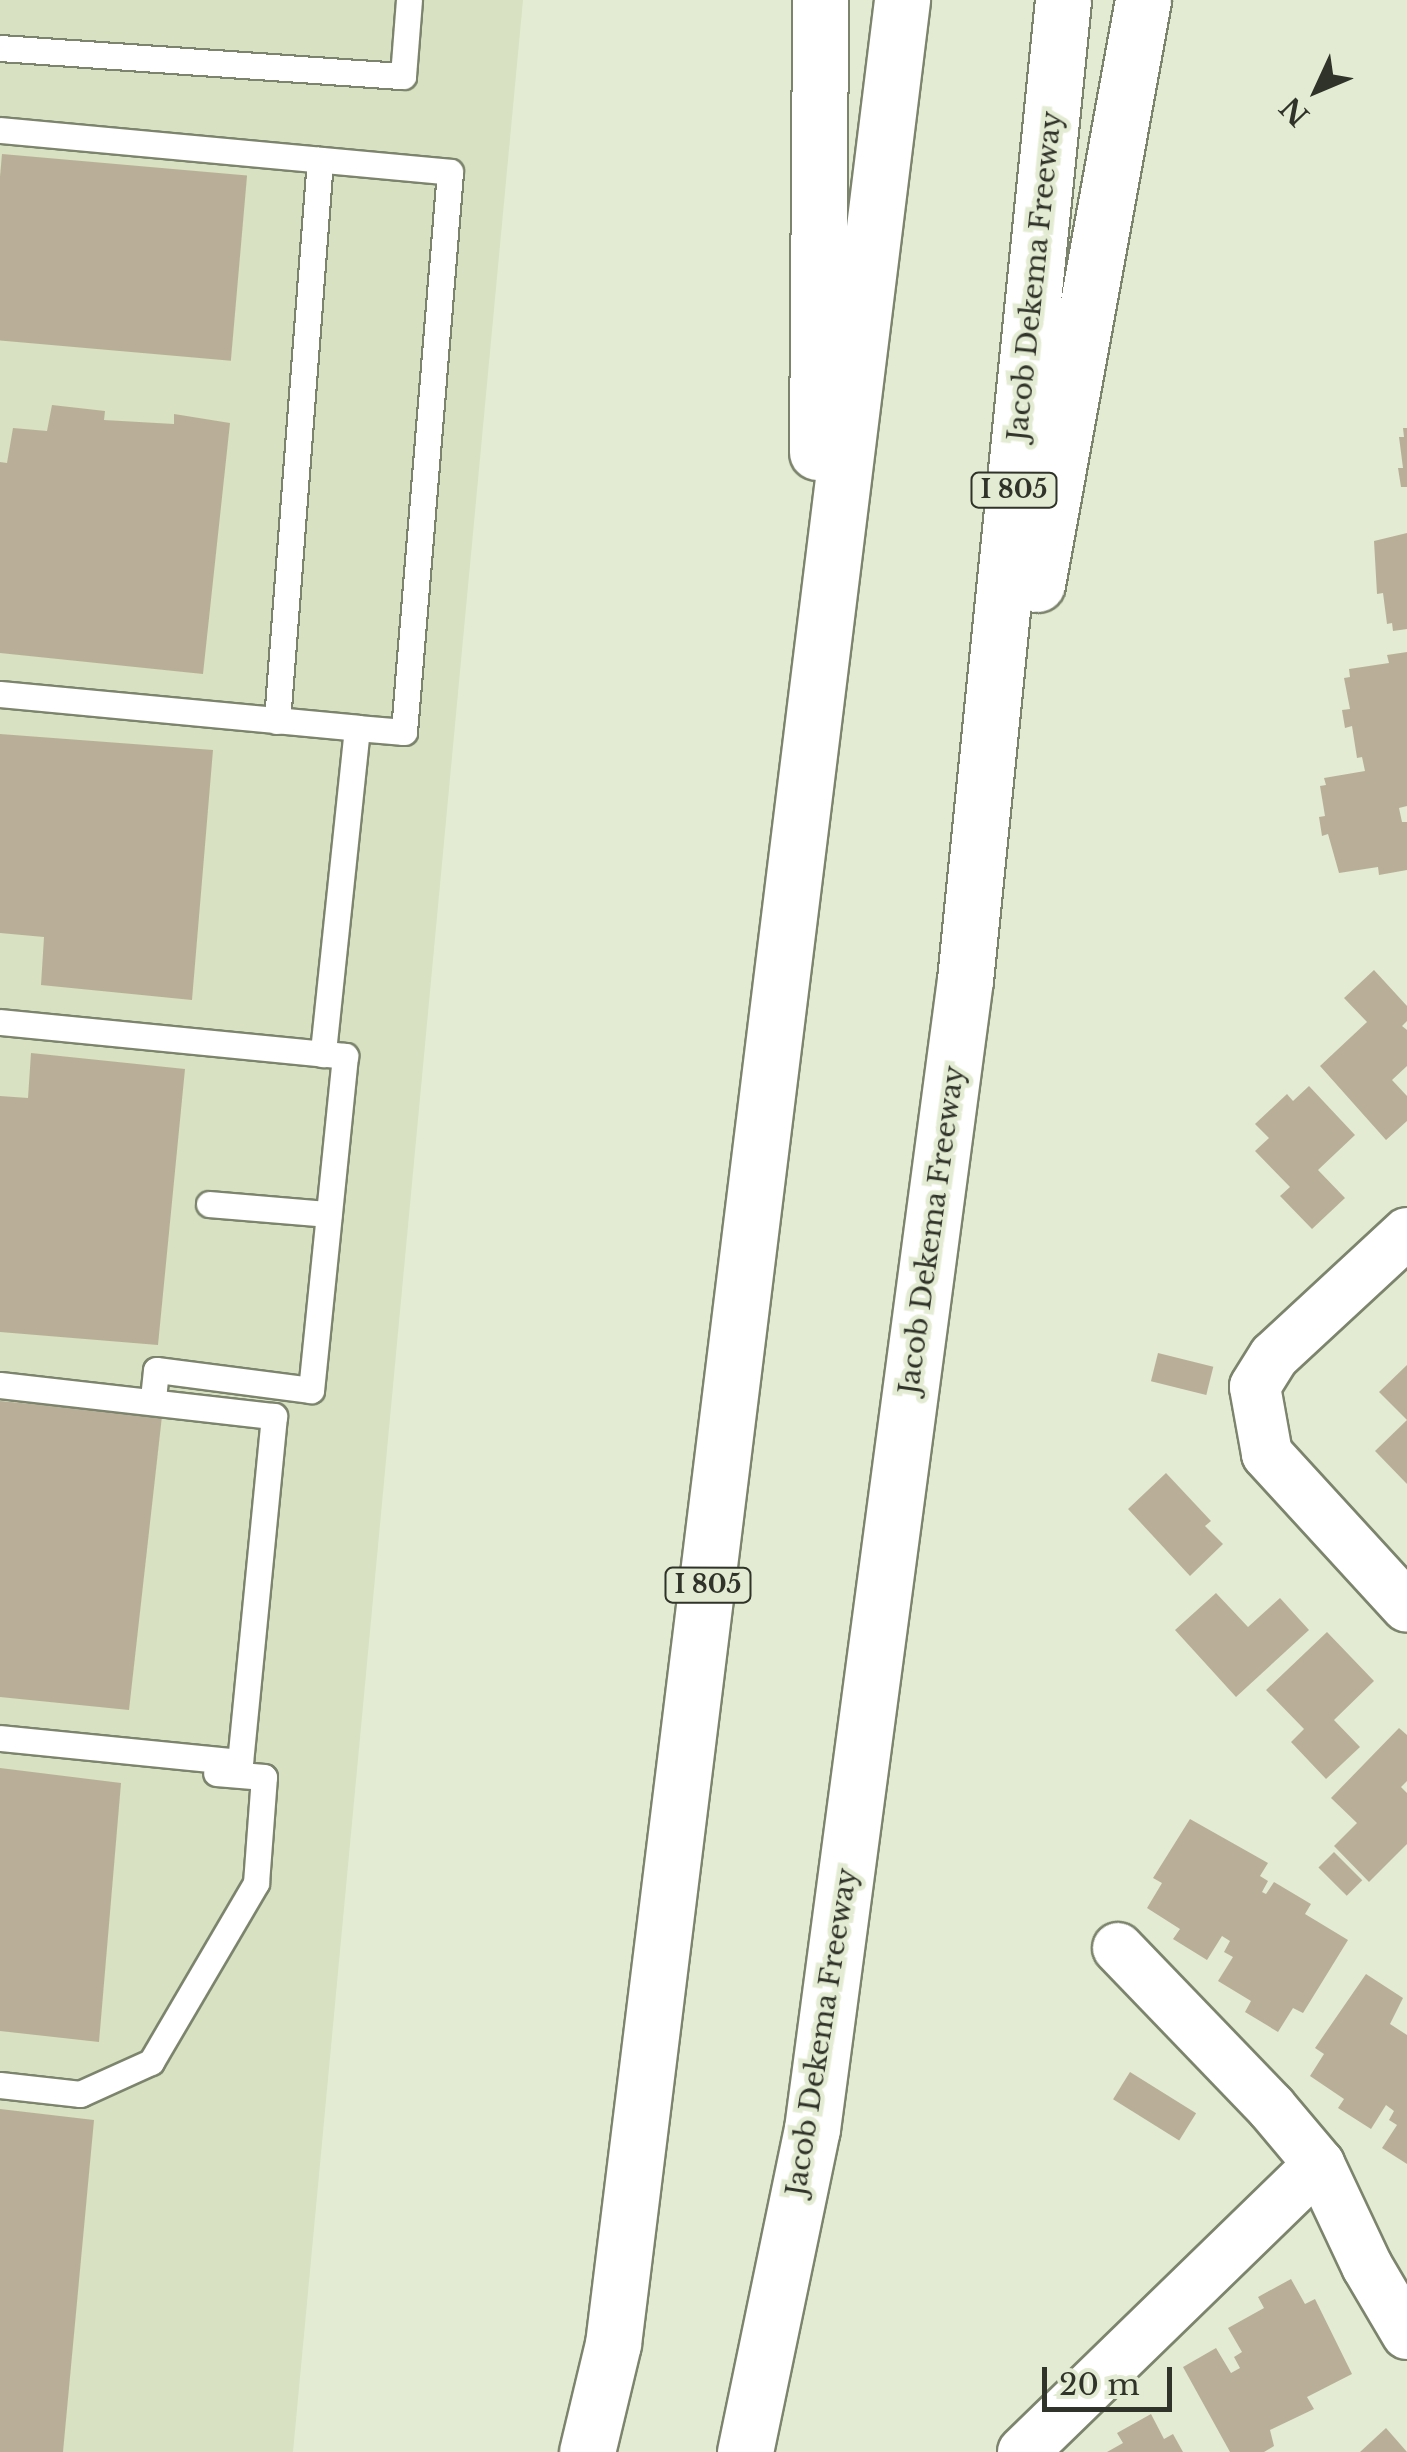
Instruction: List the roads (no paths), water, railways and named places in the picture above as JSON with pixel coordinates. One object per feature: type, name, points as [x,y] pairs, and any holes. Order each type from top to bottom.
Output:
[{"type":"highway","points":[[816,715],[820,0]]},
{"type":"highway","name":"I 805","points":[[587,2452],[613,2344],[902,0]]},
{"type":"highway","name":"Jacob Dekema Freeway","points":[[745,2452],[812,2128],[965,980],[1063,0]]},
{"type":"highway","points":[[965,980],[1143,0]]},
{"type":"street","points":[[1407,1232],[1274,1356],[1255,1387],[1267,1454],[1407,1606]]},
{"type":"street","points":[[1118,1948],[1271,2107],[1319,2164],[1367,2266],[1407,2334]]},
{"type":"street","points":[[1023,2452],[1319,2164]]},
{"type":"lane","points":[[0,48],[403,76],[409,0]]},
{"type":"lane","points":[[0,130],[450,172],[404,732],[0,694]]},
{"type":"lane","points":[[276,721],[320,160]]},
{"type":"lane","points":[[323,1054],[356,728]]},
{"type":"lane","points":[[0,1022],[344,1056],[312,1390],[156,1370],[153,1401]]},
{"type":"lane","points":[[209,1204],[329,1214]]},
{"type":"lane","points":[[0,1386],[274,1416],[240,1762],[0,1738]]},
{"type":"lane","points":[[0,2086],[80,2094],[151,2062],[256,1883],[264,1777],[77,1761],[79,1746]]}]
